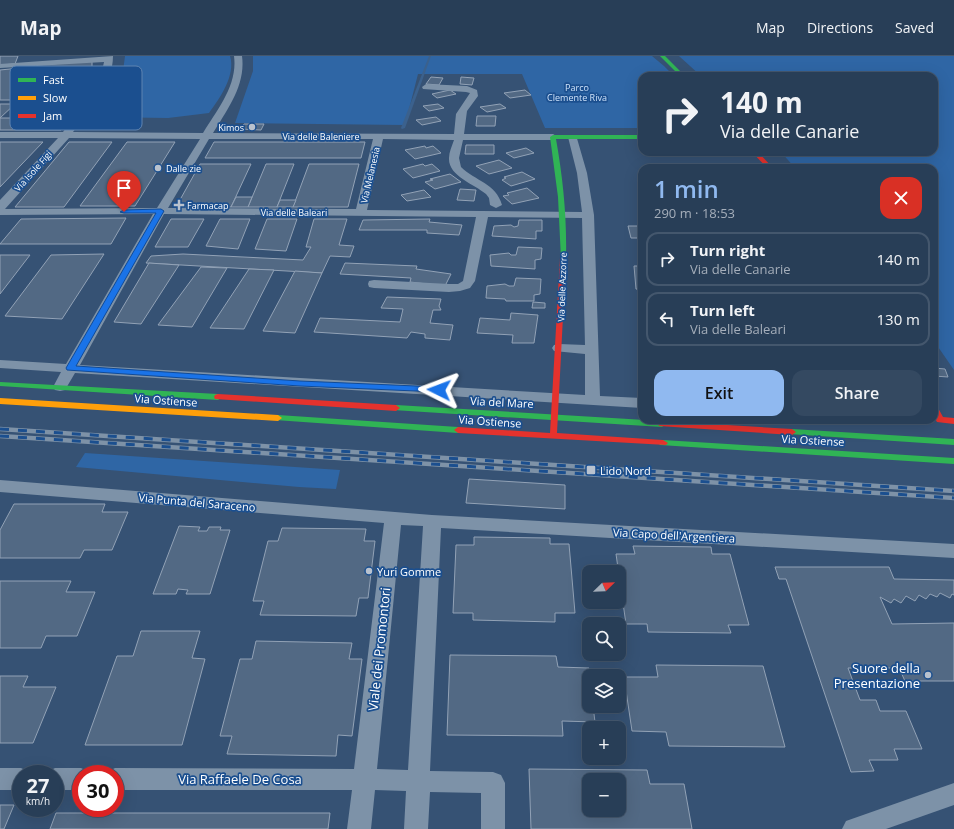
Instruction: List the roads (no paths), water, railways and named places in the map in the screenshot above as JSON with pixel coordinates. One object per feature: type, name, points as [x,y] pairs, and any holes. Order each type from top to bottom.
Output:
[{"type":"street","points":[[60,387],[235,86],[239,68],[238,56]]},
{"type":"street","points":[[662,56],[679,72]]},
{"type":"street","points":[[0,66],[109,58]]},
{"type":"street","points":[[426,87],[467,89],[474,92],[474,96],[461,112],[459,137],[454,163],[462,172],[492,193],[496,201],[496,206]]},
{"type":"street","name":"Via Isole Figi","points":[[0,208],[70,130]]},
{"type":"street","name":"Via delle Baleniere","points":[[0,135],[638,137]]},
{"type":"street","name":"Via Melanesia","points":[[361,213],[379,136]]},
{"type":"street","points":[[573,136],[582,173],[588,215],[593,399]]},
{"type":"street","name":"Via delle Azzorre","points":[[553,137],[564,214],[554,437]]},
{"type":"street","points":[[759,156],[766,164]]},
{"type":"street","name":"Via delle Baleari","points":[[0,212],[161,211],[588,215]]},
{"type":"street","points":[[374,284],[449,288],[459,288],[466,285],[469,281],[483,213]]},
{"type":"street","points":[[559,348],[592,350]]},
{"type":"street","points":[[0,364],[208,378],[638,403]]},
{"type":"street","name":"Via del Mare","points":[[0,384],[638,423]]},
{"type":"street","name":"Via Ostiense","points":[[0,401],[954,461]]},
{"type":"street","points":[[11,411],[77,406]]},
{"type":"street","name":"Via del Mare","points":[[655,424],[954,442]]},
{"type":"street","name":"Via Punta del Saraceno","points":[[0,486],[393,519]]},
{"type":"street","name":"Via Capo dell'Argentiera","points":[[393,519],[954,551]]},
{"type":"street","name":"Viale dei Promontori","points":[[359,829],[393,519]]},
{"type":"street","points":[[416,829],[432,521]]},
{"type":"street","points":[[0,779],[12,779]]},
{"type":"street","name":"Via Raffaele De Cosa","points":[[124,779],[365,780]]},
{"type":"street","points":[[365,780],[493,782],[493,829]]},
{"type":"street","points":[[854,829],[891,823],[954,794]]},
{"type":"waterway","points":[[403,128],[430,56]]},
{"type":"railway","points":[[0,429],[954,491]]},
{"type":"railway","points":[[0,436],[954,498]]},
{"type":"place","name":"Kimos","points":[[252,127]]},
{"type":"place","name":"Dalle zie","points":[[158,168]]},
{"type":"place","name":"Farmacap","points":[[179,205]]},
{"type":"place","name":"Lido Nord","points":[[591,470]]},
{"type":"place","name":"Yuri Gomme","points":[[369,571]]},
{"type":"place","name":"Suore della Presentazione","points":[[928,675]]},
{"type":"park label","name":"Parco Clemente Riva","points":[[577,92]]}]
